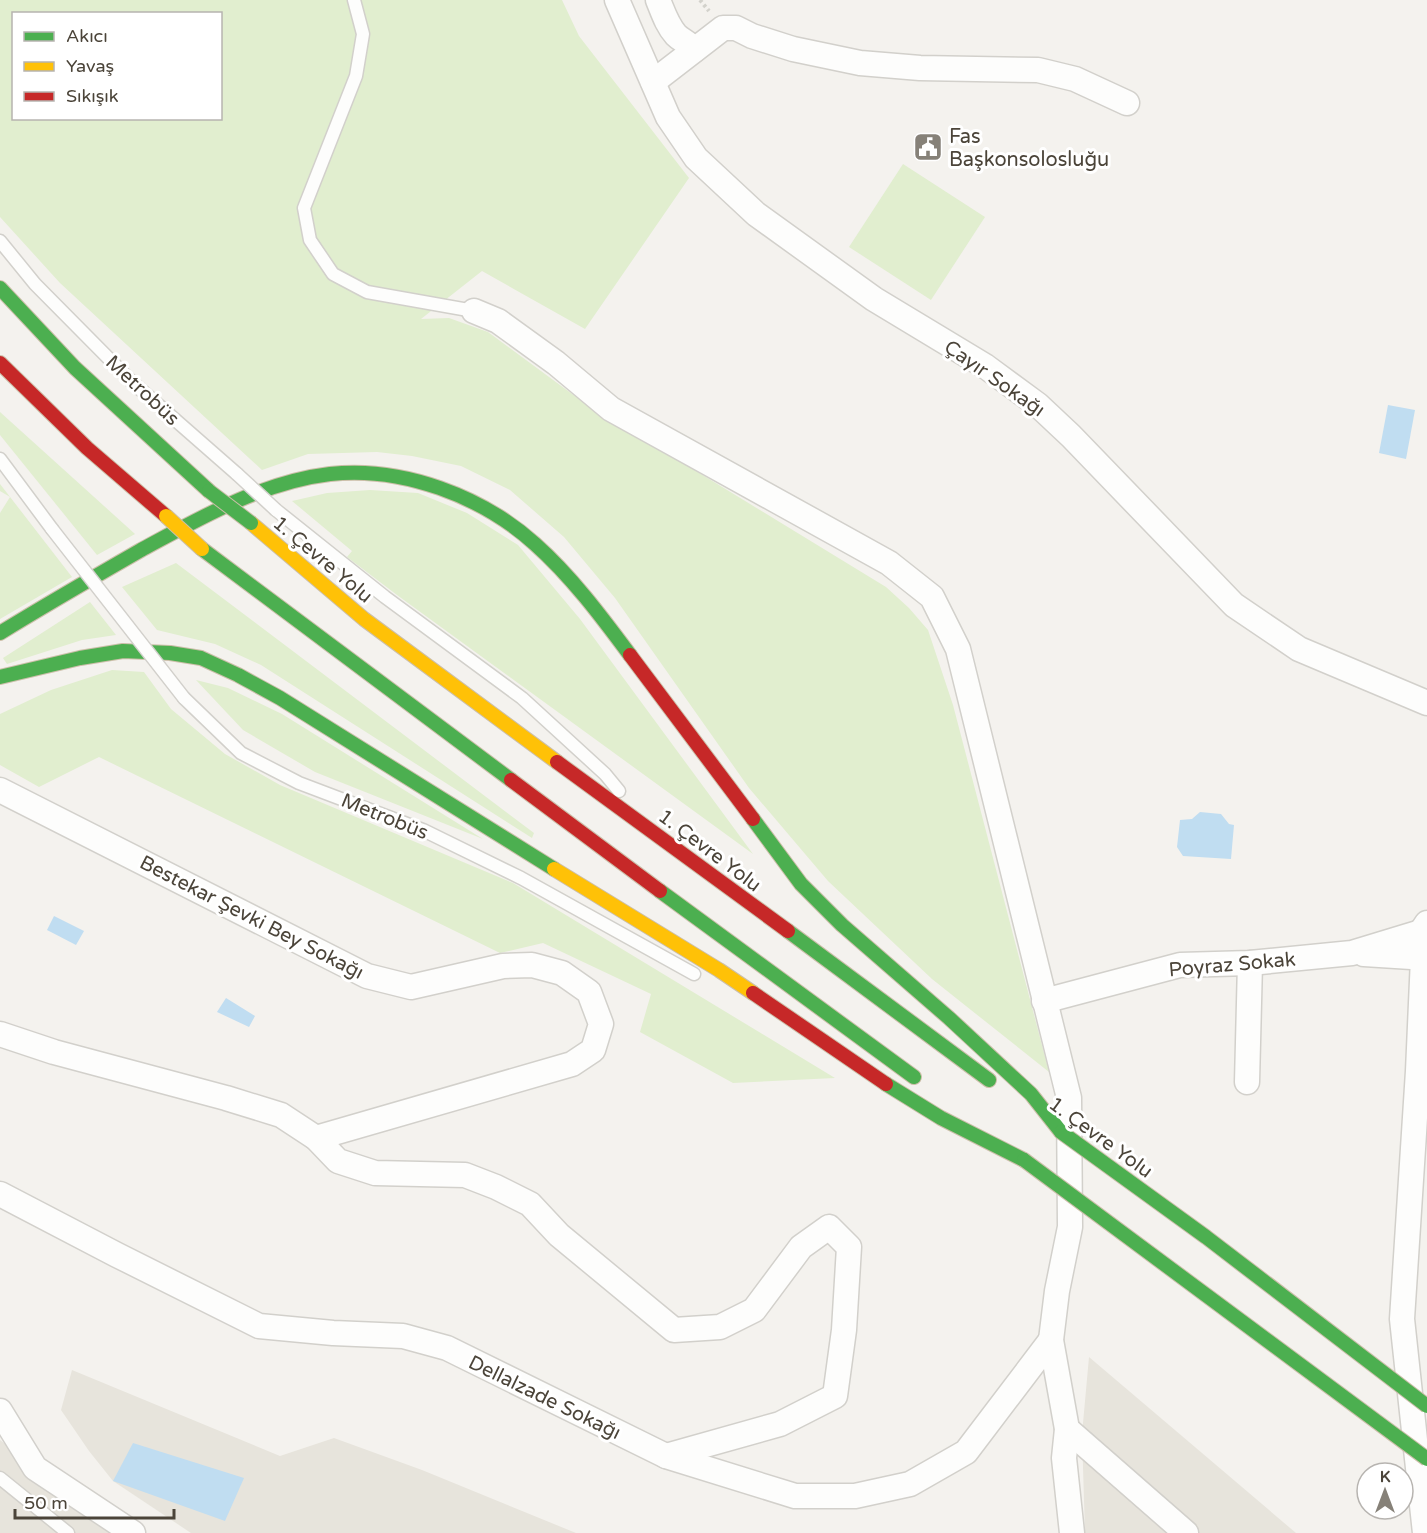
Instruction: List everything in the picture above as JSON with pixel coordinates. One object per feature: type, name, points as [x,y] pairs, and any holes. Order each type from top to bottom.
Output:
[{"type":"highway","name":"1. Çevre Yolu","points":[[0,288],[54,347],[132,422],[209,491],[251,523],[364,619],[996,1085]]},
{"type":"highway","points":[[0,363],[87,448],[202,549],[676,904],[923,1084]]},
{"type":"highway","points":[[0,633],[63,594],[194,521],[243,498],[282,485],[330,474],[377,474],[427,483],[473,503],[512,525],[563,572],[618,639],[801,884],[842,925],[949,1018],[1031,1094],[1061,1132]]},
{"type":"highway","points":[[0,677],[80,658],[123,651],[170,653],[201,658],[238,675],[280,698],[719,970],[861,1067],[941,1118],[1024,1160]]},
{"type":"highway","name":"1. Çevre Yolu","points":[[1015,1098],[1206,1236],[1427,1406]]},
{"type":"highway","points":[[960,1112],[1427,1459]]},
{"type":"street","name":"Çayır Sokağı","points":[[617,0],[668,117],[696,158],[756,214],[874,299],[986,366],[1038,405],[1071,436],[1234,605],[1299,649],[1427,703]]},
{"type":"street","points":[[658,0],[665,18],[677,36],[688,42],[694,50]]},
{"type":"street","points":[[653,82],[723,28],[736,28],[752,36],[793,49],[860,63],[920,68],[1038,70],[1075,79],[1126,104]]},
{"type":"street","points":[[474,311],[498,321],[547,356],[611,409],[889,563],[933,597],[958,649],[1069,1098],[1070,1227],[1057,1291],[1051,1340],[1067,1429],[1064,1458],[1072,1533]]},
{"type":"street","name":"Bestekar Şevki Bey Sokağı","points":[[0,790],[367,976],[411,987],[503,966],[532,964],[562,973],[588,992],[601,1024],[593,1050],[572,1064],[316,1138]]},
{"type":"street","points":[[1424,927],[1423,1062],[1402,1318],[1425,1533]]},
{"type":"street","name":"Poyraz Sokak","points":[[1044,1001],[1180,965],[1250,963],[1353,953],[1424,927]]},
{"type":"street","points":[[1353,953],[1425,958]]},
{"type":"street","points":[[1247,1082],[1250,963]]},
{"type":"street","points":[[0,1034],[54,1052],[281,1115],[316,1138],[338,1161],[375,1173],[465,1175],[496,1187],[530,1204],[559,1235],[674,1330],[720,1327],[754,1310],[801,1247],[829,1227],[849,1247],[844,1330],[835,1396],[780,1424],[666,1456]]},
{"type":"street","name":"Dellalzade Sokağı","points":[[0,1194],[259,1326],[333,1333],[403,1336],[447,1348],[528,1390],[666,1456],[795,1496],[855,1496],[910,1484],[966,1452],[1051,1340]]},
{"type":"street","points":[[0,1411],[35,1468],[133,1533]]},
{"type":"street","points":[[1067,1429],[1186,1533]]},
{"type":"lane","points":[[354,0],[363,34],[356,76],[304,208],[310,240],[333,274],[367,292],[474,311]]},
{"type":"lane","name":"Metrobüs","points":[[0,241],[36,284],[132,382],[276,510],[385,597],[522,698],[605,774],[652,831]]},
{"type":"lane","name":"Metrobüs","points":[[0,459],[184,698],[241,753],[299,783],[423,830],[520,878],[704,979]]},
{"type":"lane","points":[[745,1003],[861,1067]]},
{"type":"lane","points":[[0,1478],[68,1533]]},
{"type":"shaded area","points":[[1089,1357],[1296,1533],[1085,1533],[1082,1434]]},
{"type":"shaded area","points":[[72,1370],[280,1456],[334,1438],[422,1470],[576,1533],[191,1533],[113,1481],[89,1451],[61,1410]]},
{"type":"shaded area","points":[[0,1440],[120,1533],[0,1533]]},
{"type":"green space","points":[[0,0],[562,0],[579,36],[689,178],[585,329],[482,271],[421,319],[449,318],[488,332],[583,402],[886,587],[928,630],[953,705],[1049,1072],[932,979],[828,881],[749,788],[615,598],[564,537],[510,490],[461,466],[412,456],[377,452],[308,454],[262,470],[60,283],[0,217]]},
{"type":"green space","points":[[903,164],[985,217],[931,300],[849,247]]},
{"type":"green space","points":[[0,412],[135,534],[97,555],[0,435]]},
{"type":"green space","points":[[0,484],[72,577],[0,619],[0,513],[10,497],[0,491]]},
{"type":"green space","points":[[370,490],[418,493],[467,513],[518,545],[580,619],[753,854],[347,557],[352,551],[292,501],[327,493]]},
{"type":"green space","points":[[176,563],[534,833],[532,838],[261,665],[215,644],[157,630],[122,587]]},
{"type":"green space","points":[[90,602],[116,635],[82,640],[7,664],[3,658]]},
{"type":"green space","points":[[112,670],[144,672],[171,709],[225,754],[280,785],[513,883],[835,1078],[733,1083],[640,1032],[651,994],[543,943],[500,953],[99,757],[39,787],[0,765],[0,714],[51,690]]},
{"type":"green space","points":[[196,680],[228,688],[282,714],[483,839],[315,772],[243,730]]},
{"type":"water","points":[[1388,405],[1415,410],[1406,459],[1379,453]]},
{"type":"water","points":[[1200,812],[1221,814],[1229,824],[1234,825],[1231,859],[1183,856],[1177,847],[1180,820],[1192,819]]},
{"type":"water","points":[[54,916],[84,931],[76,945],[47,930]]},
{"type":"water","points":[[226,998],[255,1016],[249,1027],[217,1012]]},
{"type":"water","points":[[133,1443],[244,1478],[225,1521],[113,1481]]},
{"type":"traffic: fast","points":[[0,288],[75,368],[209,491]]},
{"type":"traffic: fast","points":[[0,633],[141,550],[232,503],[305,478],[357,473],[413,480],[440,488],[491,512],[514,527],[548,556],[573,583],[630,655]]},
{"type":"traffic: fast","points":[[209,491],[251,523]]},
{"type":"traffic: fast","points":[[202,549],[511,780]]},
{"type":"traffic: fast","points":[[0,677],[80,658],[123,651],[170,653],[201,658],[280,698],[554,869]]},
{"type":"traffic: fast","points":[[753,819],[801,884],[842,925],[949,1018],[1031,1094],[1061,1132]]},
{"type":"traffic: fast","points":[[660,891],[914,1077]]},
{"type":"traffic: fast","points":[[788,931],[989,1080]]},
{"type":"traffic: fast","points":[[886,1084],[941,1118],[1024,1160]]},
{"type":"traffic: fast","points":[[1061,1132],[1206,1237],[1427,1406]]},
{"type":"traffic: fast","points":[[1024,1160],[1427,1459]]},
{"type":"traffic: slow","points":[[166,516],[202,549]]},
{"type":"traffic: slow","points":[[251,523],[364,619],[557,762]]},
{"type":"traffic: slow","points":[[554,869],[753,993]]},
{"type":"traffic: jam","points":[[0,363],[87,448],[166,516]]},
{"type":"traffic: jam","points":[[630,655],[753,819]]},
{"type":"traffic: jam","points":[[557,762],[788,931]]},
{"type":"traffic: jam","points":[[511,780],[660,891]]},
{"type":"traffic: jam","points":[[753,993],[886,1084]]},
{"type":"place","name":"Fas Başkonsolosluğu","points":[[928,147]]}]
